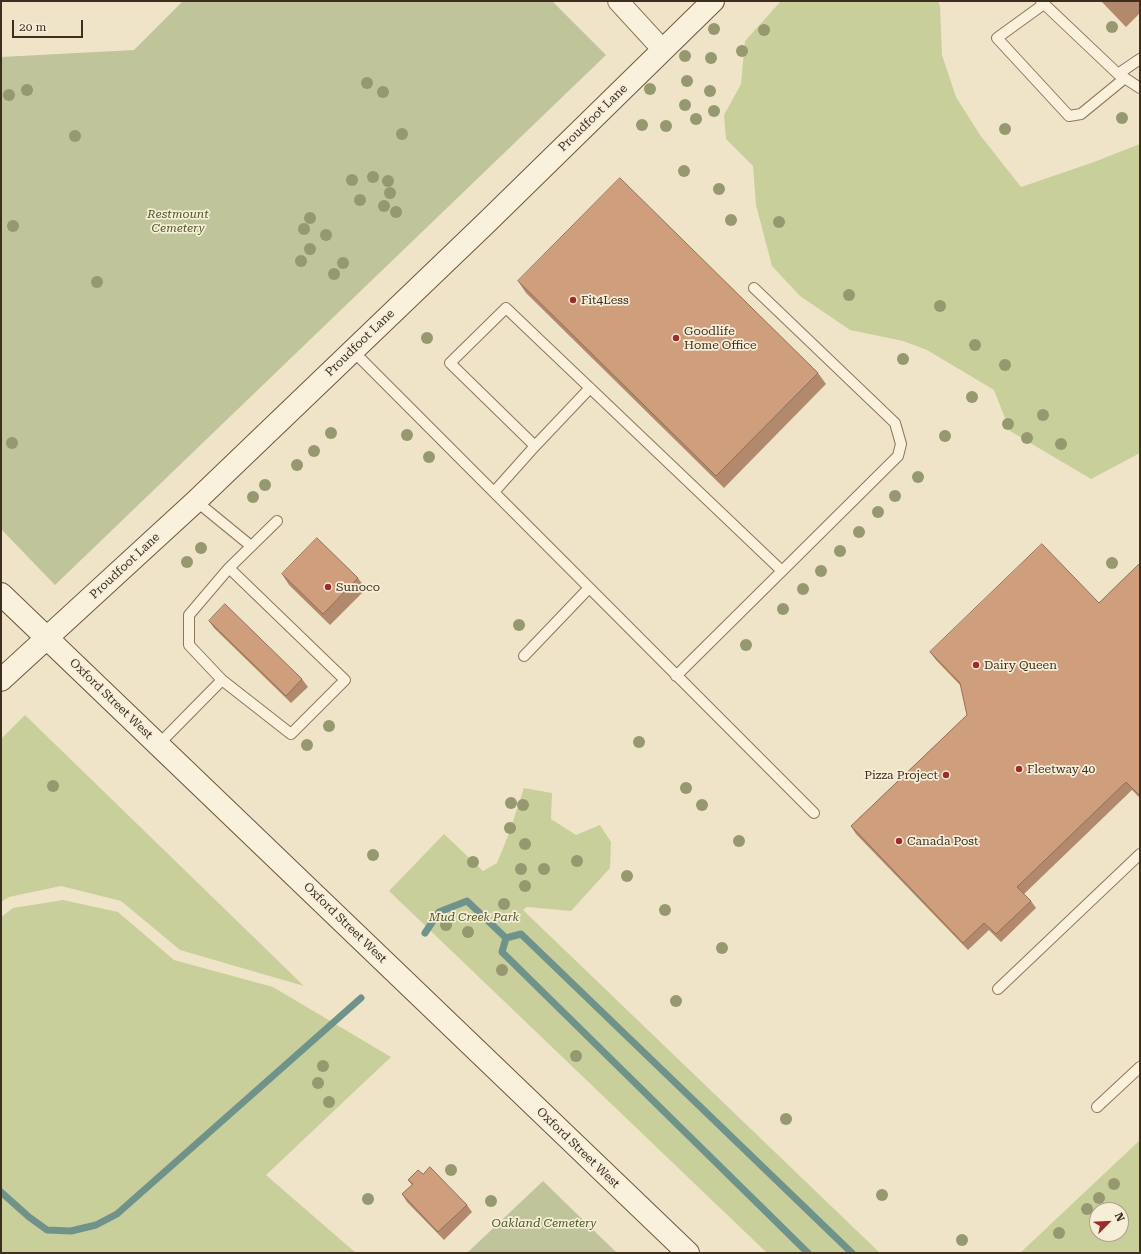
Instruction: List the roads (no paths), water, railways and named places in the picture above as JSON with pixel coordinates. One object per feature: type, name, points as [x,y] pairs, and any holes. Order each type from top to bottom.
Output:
[{"type":"street","points":[[618,1],[663,50]]},
{"type":"street","name":"Proudfoot Lane","points":[[1,680],[196,501],[485,224],[713,1]]},
{"type":"street","name":"Oxford Street West","points":[[1,594],[688,1253]]},
{"type":"lane","points":[[1140,59],[1121,76],[1081,114],[1069,116],[997,38],[1042,3],[1121,76],[1140,88]]},
{"type":"lane","points":[[676,676],[898,456],[901,444],[895,423],[754,288]]},
{"type":"lane","points":[[535,446],[450,363],[506,308],[782,571]]},
{"type":"lane","points":[[352,350],[814,813]]},
{"type":"lane","points":[[494,492],[590,388]]},
{"type":"lane","points":[[196,501],[251,546]]},
{"type":"lane","points":[[229,568],[345,680],[290,734],[222,680],[189,645],[189,615],[229,568],[277,521]]},
{"type":"lane","points":[[524,656],[589,588]]},
{"type":"lane","points":[[158,745],[222,680]]},
{"type":"lane","points":[[998,989],[1140,854]]},
{"type":"lane","points":[[1097,1107],[1140,1067]]},
{"type":"waterway","points":[[425,933],[439,912],[467,901],[506,938]]},
{"type":"waterway","points":[[506,938],[521,934],[852,1253]]},
{"type":"waterway","points":[[506,938],[502,952],[808,1253]]},
{"type":"waterway","points":[[1,1192],[29,1217],[47,1230],[71,1231],[96,1225],[117,1214],[361,998]]},
{"type":"place","name":"Fit4Less","points":[[573,300]]},
{"type":"place","name":"Goodlife Home Office","points":[[676,338]]},
{"type":"place","name":"Sunoco","points":[[328,587]]},
{"type":"place","name":"Dairy Queen","points":[[976,665]]},
{"type":"place","name":"Fleetway 40","points":[[1019,769]]},
{"type":"place","name":"Pizza Project","points":[[946,775]]},
{"type":"place","name":"Canada Post","points":[[899,841]]},
{"type":"park label","name":"Restmount Cemetery","points":[[178,221]]},
{"type":"park label","name":"Mud Creek Park","points":[[474,917]]},
{"type":"park label","name":"Oakland Cemetery","points":[[544,1223]]}]
